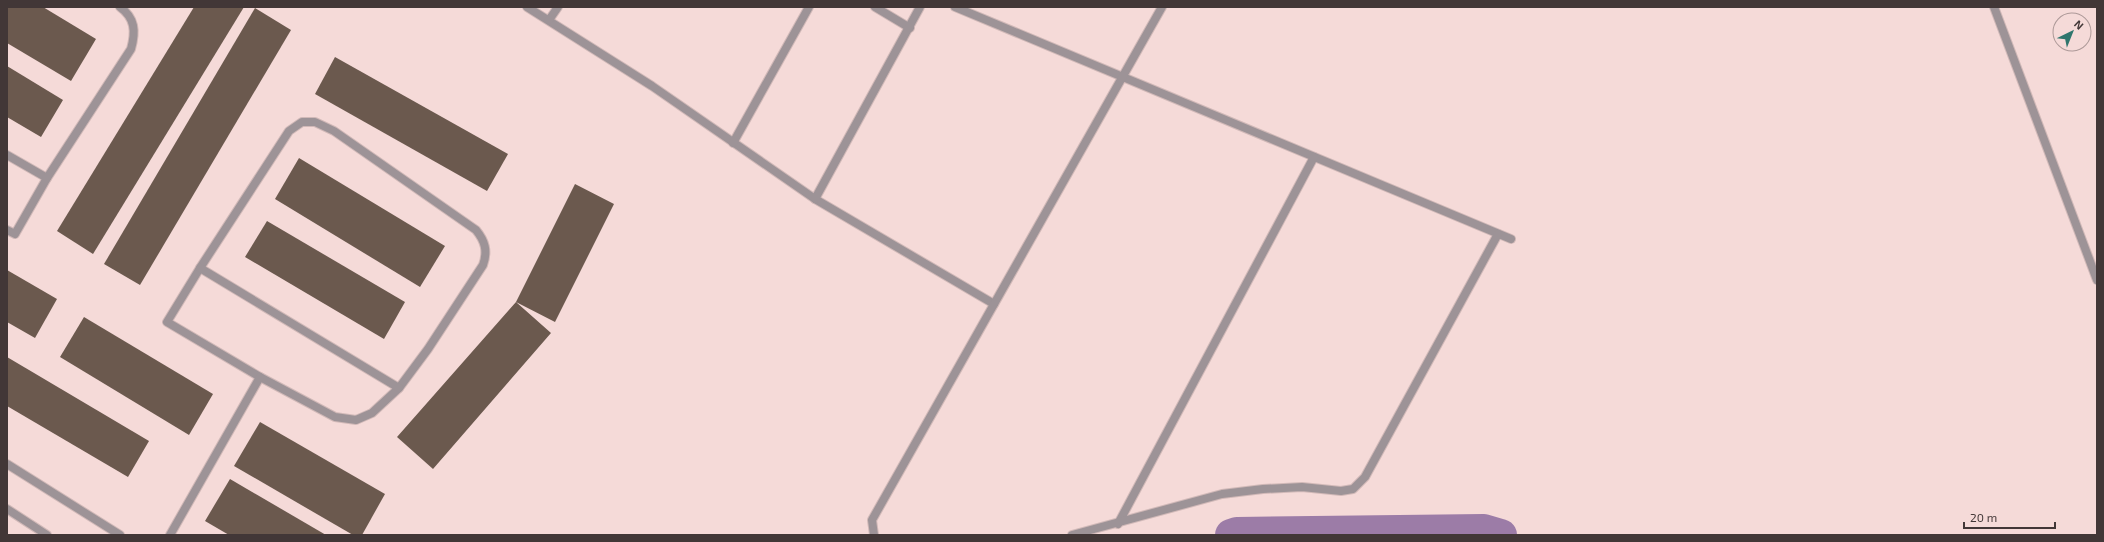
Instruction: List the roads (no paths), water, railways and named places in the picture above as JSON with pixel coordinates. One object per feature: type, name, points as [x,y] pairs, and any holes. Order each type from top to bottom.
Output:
[{"type":"street","points":[[7,230],[15,234],[47,178],[131,48],[135,35],[133,24],[129,14],[120,7]]},
{"type":"street","points":[[526,7],[549,20],[652,86],[815,198],[994,304]]},
{"type":"street","points":[[549,20],[558,7]]},
{"type":"street","points":[[733,143],[809,7]]},
{"type":"street","points":[[875,7],[910,28]]},
{"type":"street","points":[[815,198],[910,28],[920,7]]},
{"type":"street","points":[[955,7],[1511,239]]},
{"type":"street","points":[[874,535],[872,520],[1162,7]]},
{"type":"street","points":[[1994,7],[2097,280]]},
{"type":"street","points":[[302,122],[315,122],[334,131],[476,230],[485,245],[486,255],[483,265],[428,349],[399,388],[372,413],[356,420],[346,420],[335,417],[260,377],[167,322],[200,268],[289,131],[302,122]]},
{"type":"street","points":[[7,155],[47,178]]},
{"type":"street","points":[[1118,524],[1314,157]]},
{"type":"street","points":[[1072,535],[1118,524],[1222,494],[1263,489],[1302,487],[1341,491],[1353,488],[1365,478],[1498,234]]},
{"type":"street","points":[[200,268],[399,388]]},
{"type":"street","points":[[170,535],[260,377]]},
{"type":"street","points":[[7,464],[120,535]]},
{"type":"street","points":[[7,509],[48,535]]},
{"type":"waterway","points":[[1231,535],[1237,533],[1484,530],[1501,535]]}]
